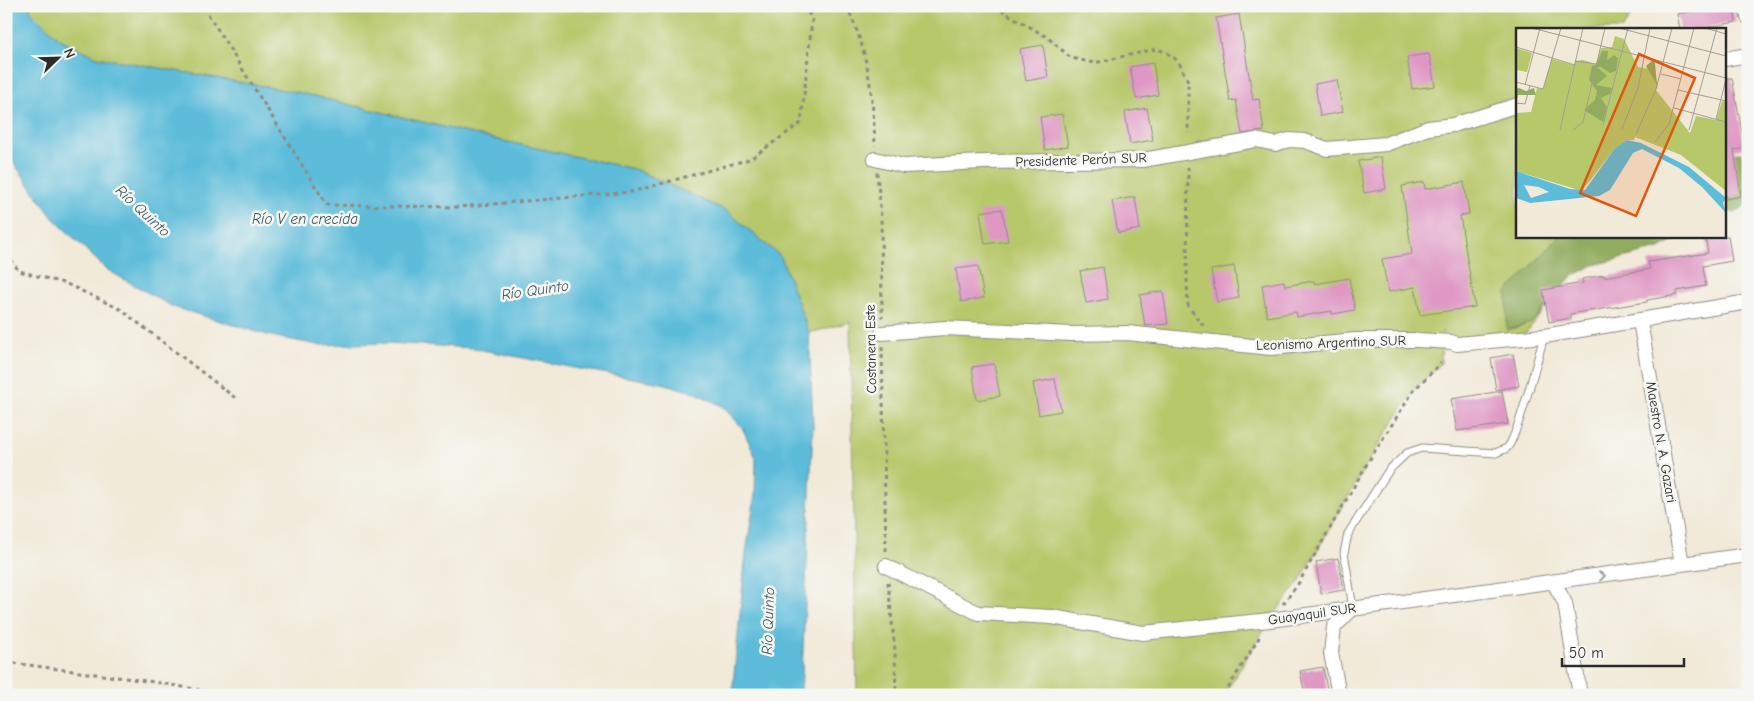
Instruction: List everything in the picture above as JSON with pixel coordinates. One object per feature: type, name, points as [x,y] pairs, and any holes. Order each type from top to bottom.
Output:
[{"type":"street","points":[[1746,6],[1748,17]]},
{"type":"street","points":[[1726,58],[1748,55]]},
{"type":"street","name":"Presidente Perón SUR","points":[[875,160],[904,166],[983,162],[1143,160],[1256,140],[1276,144],[1289,140],[1305,140],[1327,149],[1376,145],[1386,144],[1428,128],[1452,125],[1516,106]]},
{"type":"street","name":"Leonismo Argentino SUR","points":[[882,333],[945,328],[1071,334],[1126,333],[1271,348],[1355,340],[1417,340],[1457,344],[1544,336],[1748,302]]},
{"type":"street","name":"Maestro N. A. Gazari","points":[[1640,320],[1682,564]]},
{"type":"street","name":"Guayaquil SUR","points":[[886,566],[978,612],[1052,617],[1143,633],[1270,620],[1554,583],[1748,555]]},
{"type":"street","points":[[1554,583],[1565,603],[1580,695]]},
{"type":"street","points":[[1339,695],[1331,653],[1334,627],[1352,608]]},
{"type":"lane","points":[[1352,608],[1344,553],[1348,534],[1389,470],[1407,454],[1422,448],[1496,453],[1507,448],[1512,440],[1544,336]]},
{"type":"path","points":[[208,14],[327,205],[457,207],[631,192],[750,159],[801,123],[812,20],[805,6]]},
{"type":"path","name":"Costanera Este","points":[[846,6],[867,63],[873,102],[875,160],[881,217],[886,566],[895,651],[896,695]]},
{"type":"path","points":[[994,6],[1047,37],[1071,58],[1094,63],[1156,49],[1166,52],[1178,61],[1188,81],[1188,133]]},
{"type":"path","points":[[1188,162],[1188,305],[1200,323],[1208,327]]},
{"type":"path","points":[[6,253],[20,271],[67,284],[120,309],[238,400]]},
{"type":"path","points":[[1224,695],[1270,620],[1298,584],[1368,462],[1414,390],[1441,363]]},
{"type":"path","points":[[6,662],[154,682],[229,695]]},
{"type":"green space","points":[[29,6],[1636,6],[1624,28],[1516,28],[1516,238],[1599,238],[1522,338],[1451,342],[1442,331],[1441,363],[1414,390],[1368,462],[1298,584],[1270,620],[1224,695],[857,695],[850,322],[809,333],[781,257],[727,211],[634,169],[489,138],[301,93],[97,57],[58,38],[31,11]]},
{"type":"green space","points":[[1741,153],[1748,166],[1748,203],[1735,213],[1726,210],[1726,154]]},
{"type":"green space","points":[[1558,238],[1680,238],[1659,249],[1594,265],[1571,277],[1531,323],[1507,330],[1507,292]]},
{"type":"water","name":"Río V en crecida","points":[[6,6],[29,6],[31,11],[58,38],[97,57],[301,93],[489,138],[634,169],[727,211],[781,257],[809,333],[813,426],[801,695],[732,695],[746,553],[755,495],[756,458],[742,427],[722,406],[696,393],[662,383],[473,348],[388,343],[318,345],[271,336],[173,307],[106,269],[53,218],[6,152]]},
{"type":"building","points":[[1710,6],[1733,6],[1736,22],[1703,28],[1680,28],[1677,14],[1710,8]]},
{"type":"building","points":[[1239,14],[1253,100],[1259,99],[1264,131],[1242,134],[1236,100],[1230,101],[1216,18]]},
{"type":"building","points":[[1043,45],[1048,77],[1026,81],[1020,49]]},
{"type":"building","points":[[1429,54],[1435,86],[1412,89],[1407,57]]},
{"type":"building","points":[[1153,63],[1158,95],[1136,99],[1130,67]]},
{"type":"building","points":[[1726,78],[1732,78],[1745,148],[1734,150],[1741,196],[1726,199]]},
{"type":"building","points":[[1337,80],[1343,112],[1320,116],[1315,84]]},
{"type":"building","points":[[1147,108],[1153,140],[1130,144],[1125,112]]},
{"type":"building","points":[[1062,114],[1068,146],[1045,150],[1040,117]]},
{"type":"building","points":[[1381,157],[1386,189],[1364,193],[1358,161]]},
{"type":"building","points":[[1424,182],[1425,189],[1464,182],[1469,214],[1460,216],[1475,307],[1420,315],[1415,287],[1388,292],[1382,259],[1412,254],[1402,186]]},
{"type":"building","points":[[1135,197],[1140,229],[1118,233],[1112,201]]},
{"type":"building","points":[[1002,209],[1008,241],[985,244],[980,212]]},
{"type":"building","points":[[1728,236],[1732,261],[1703,266],[1706,286],[1677,291],[1677,295],[1647,300],[1647,302],[1570,314],[1571,318],[1549,322],[1543,290],[1583,283],[1582,279],[1650,269],[1648,262],[1708,253],[1705,238],[1726,238]]},
{"type":"building","points":[[978,266],[984,298],[961,302],[956,269]]},
{"type":"building","points":[[1234,266],[1239,298],[1217,302],[1211,270]]},
{"type":"building","points":[[1103,267],[1108,299],[1086,303],[1080,271]]},
{"type":"building","points":[[1349,278],[1355,310],[1332,314],[1332,311],[1297,317],[1296,312],[1267,317],[1262,285],[1284,281],[1285,286],[1314,281],[1315,284]]},
{"type":"building","points":[[1163,291],[1168,324],[1145,326],[1140,295]]},
{"type":"building","points":[[1513,354],[1519,386],[1496,390],[1491,358]]},
{"type":"building","points":[[994,364],[1000,396],[977,400],[972,367]]},
{"type":"building","points":[[1055,379],[1061,411],[1039,415],[1033,383]]},
{"type":"building","points":[[1502,391],[1508,424],[1457,431],[1451,399]]},
{"type":"building","points":[[1338,558],[1344,590],[1321,594],[1316,562]]},
{"type":"building","points":[[1323,667],[1328,695],[1305,695],[1300,671]]},
{"type":"water label","name":"Río Quinto","points":[[143,211]]},
{"type":"water label","name":"Río Quinto","points":[[535,290]]},
{"type":"water label","name":"Río Quinto","points":[[768,621]]}]
